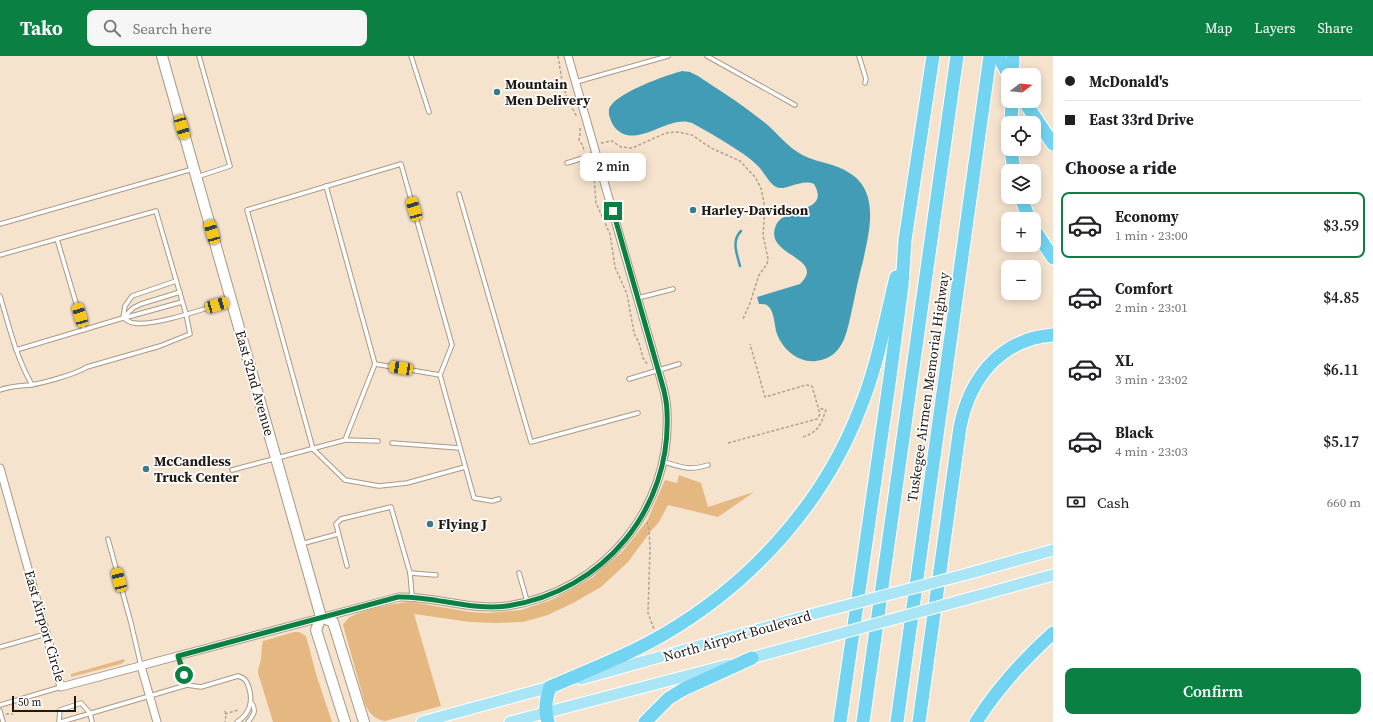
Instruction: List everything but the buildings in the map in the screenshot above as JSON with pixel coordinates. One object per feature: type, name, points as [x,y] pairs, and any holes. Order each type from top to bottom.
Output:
[{"type":"highway","points":[[547,717],[546,700],[550,687],[645,644],[690,618],[727,590],[758,562],[794,522],[830,469],[845,443],[860,411],[881,342],[905,240],[933,56]]},
{"type":"highway","name":"Tuskegee Airmen Memorial Highway","points":[[863,722],[957,56]]},
{"type":"highway","name":"Tuskegee Airmen Memorial Highway","points":[[897,722],[990,56]]},
{"type":"highway","points":[[998,56],[1005,68]]},
{"type":"highway","points":[[1012,68],[1013,56]]},
{"type":"highway","points":[[1029,108],[1053,144]]},
{"type":"highway","points":[[840,722],[890,377],[902,286],[905,240]]},
{"type":"highway","points":[[1041,240],[1053,258]]},
{"type":"highway","points":[[919,722],[960,427],[967,401],[980,376],[999,355],[1021,343],[1040,337],[1053,335]]},
{"type":"highway","points":[[976,722],[995,695],[1053,633]]},
{"type":"highway","points":[[645,722],[669,698],[684,689],[752,658]]},
{"type":"main road","name":"North Airport Boulevard","points":[[422,722],[1053,550]]},
{"type":"main road","name":"North Airport Boulevard","points":[[510,722],[547,717],[752,658],[1053,575]]},
{"type":"street","name":"East 32nd Avenue","points":[[162,56],[321,617],[316,630],[345,722]]},
{"type":"street","name":"East Airport Circle","points":[[0,468],[61,687],[381,600],[412,596],[477,606],[506,606],[527,602],[571,585],[594,570],[626,539],[641,518],[654,492],[664,462],[667,435],[667,412],[658,370],[638,298],[568,56]]},
{"type":"street","points":[[321,617],[333,622],[364,722]]},
{"type":"street","points":[[141,666],[157,722]]},
{"type":"lane","points":[[0,224],[195,173],[230,166],[199,56]]},
{"type":"lane","points":[[411,56],[428,112]]},
{"type":"lane","points":[[576,82],[668,56]]},
{"type":"lane","points":[[707,56],[795,105]]},
{"type":"lane","points":[[859,56],[866,79],[865,83]]},
{"type":"lane","points":[[567,163],[596,154]]},
{"type":"lane","points":[[600,168],[626,162]]},
{"type":"lane","points":[[465,467],[407,483],[379,486],[345,480],[313,449],[247,210],[401,164],[452,345],[440,375],[474,498],[492,501],[499,499]]},
{"type":"lane","points":[[326,186],[375,364],[345,440]]},
{"type":"lane","points":[[459,194],[531,442],[638,413]]},
{"type":"lane","points":[[0,256],[156,210],[180,292],[190,334],[160,346],[87,367],[80,372],[32,384],[12,386],[0,390]]},
{"type":"lane","points":[[57,239],[84,330]]},
{"type":"lane","points":[[123,318],[125,306],[132,296],[176,281]]},
{"type":"lane","points":[[638,298],[673,289]]},
{"type":"lane","points":[[123,318],[137,306],[180,292]]},
{"type":"lane","points":[[0,296],[22,368],[32,384]]},
{"type":"lane","points":[[123,318],[133,323],[141,324],[186,314],[231,300]]},
{"type":"lane","points":[[16,350],[182,302]]},
{"type":"lane","points":[[375,364],[440,375]]},
{"type":"lane","points":[[629,378],[679,364]]},
{"type":"lane","points":[[232,470],[345,440],[378,441]]},
{"type":"lane","points":[[392,442],[460,448]]},
{"type":"lane","points":[[664,462],[687,469],[708,465]]},
{"type":"lane","points":[[347,566],[336,524],[342,519],[391,507],[410,573],[412,596]]},
{"type":"lane","points":[[300,544],[338,534]]},
{"type":"lane","points":[[108,539],[141,666]]},
{"type":"lane","points":[[410,573],[436,575]]},
{"type":"lane","points":[[519,573],[527,602]]},
{"type":"lane","points":[[0,647],[46,634]]},
{"type":"lane","points":[[178,656],[187,685]]},
{"type":"lane","points":[[92,722],[90,713],[81,703],[60,710],[60,722],[90,713],[187,685],[201,687],[240,677],[247,682],[251,695],[251,702],[243,719],[237,722]]},
{"type":"lane","points":[[0,705],[61,687]]},
{"type":"lane","points":[[248,722],[255,712],[251,702]]},
{"type":"lane","points":[[0,711],[3,722]]},
{"type":"path","points":[[558,56],[562,81],[577,118]]},
{"type":"path","points":[[579,123],[580,134],[578,140],[583,146],[594,177],[596,203],[610,234],[615,266],[627,294],[634,333],[639,343],[643,358],[648,364],[649,373]]},
{"type":"path","points":[[594,145],[612,141],[621,147],[632,148],[666,134],[678,132],[692,135],[711,148],[740,161],[755,177],[761,188],[765,208],[763,235],[768,260],[767,264],[758,275],[750,303],[743,319]]},
{"type":"path","points":[[728,443],[818,419],[820,414],[812,386],[806,385],[766,397],[750,344]]},
{"type":"path","points":[[803,437],[813,433],[819,428],[826,410],[819,408]]},
{"type":"path","points":[[647,521],[650,549],[648,613],[654,630]]},
{"type":"path","points":[[225,722],[225,713],[238,710]]},
{"type":"shaded area","points":[[679,475],[701,483],[708,507],[754,492],[718,517],[668,505],[659,522],[628,562],[601,587],[548,615],[523,622],[496,623],[470,622],[414,614],[441,706],[385,721],[375,718],[370,713],[365,704],[343,625],[348,619],[370,609],[406,602],[470,612],[488,613],[521,610],[554,599],[592,578],[623,551],[647,521],[665,480],[677,483]]},
{"type":"shaded area","points":[[294,632],[299,632],[306,636],[317,677],[332,722],[273,722],[258,673],[262,643],[263,641]]},
{"type":"shaded area","points":[[124,659],[125,661],[121,664],[71,677],[71,674]]},
{"type":"water","points":[[682,71],[690,72],[698,76],[737,102],[765,123],[802,155],[845,170],[860,182],[866,192],[870,214],[868,238],[847,332],[844,340],[834,354],[816,361],[810,361],[798,358],[792,354],[783,345],[777,334],[773,315],[770,309],[764,304],[759,304],[757,297],[800,284],[806,275],[806,268],[802,262],[779,245],[775,237],[775,228],[779,221],[786,216],[804,209],[816,201],[818,194],[814,184],[804,183],[784,188],[776,187],[758,166],[747,157],[729,144],[692,123],[683,121],[672,123],[651,131],[630,136],[621,133],[613,125],[609,116],[609,110],[612,104],[629,92],[641,86]]},
{"type":"waterway","points":[[740,266],[735,243],[741,231]]},
{"type":"place","name":"Mountain Men Delivery","points":[[497,92]]},
{"type":"place","name":"Harley-Davidson","points":[[693,210]]},
{"type":"place","name":"McCandless Truck Center","points":[[146,469]]},
{"type":"place","name":"Flying J","points":[[430,524]]},
{"type":"route","points":[[184,675],[178,656],[381,600],[412,596],[477,606],[494,607],[535,600],[575,583],[594,570],[617,549],[636,526],[654,492],[664,462],[668,424],[667,407],[661,380],[613,211]]}]
